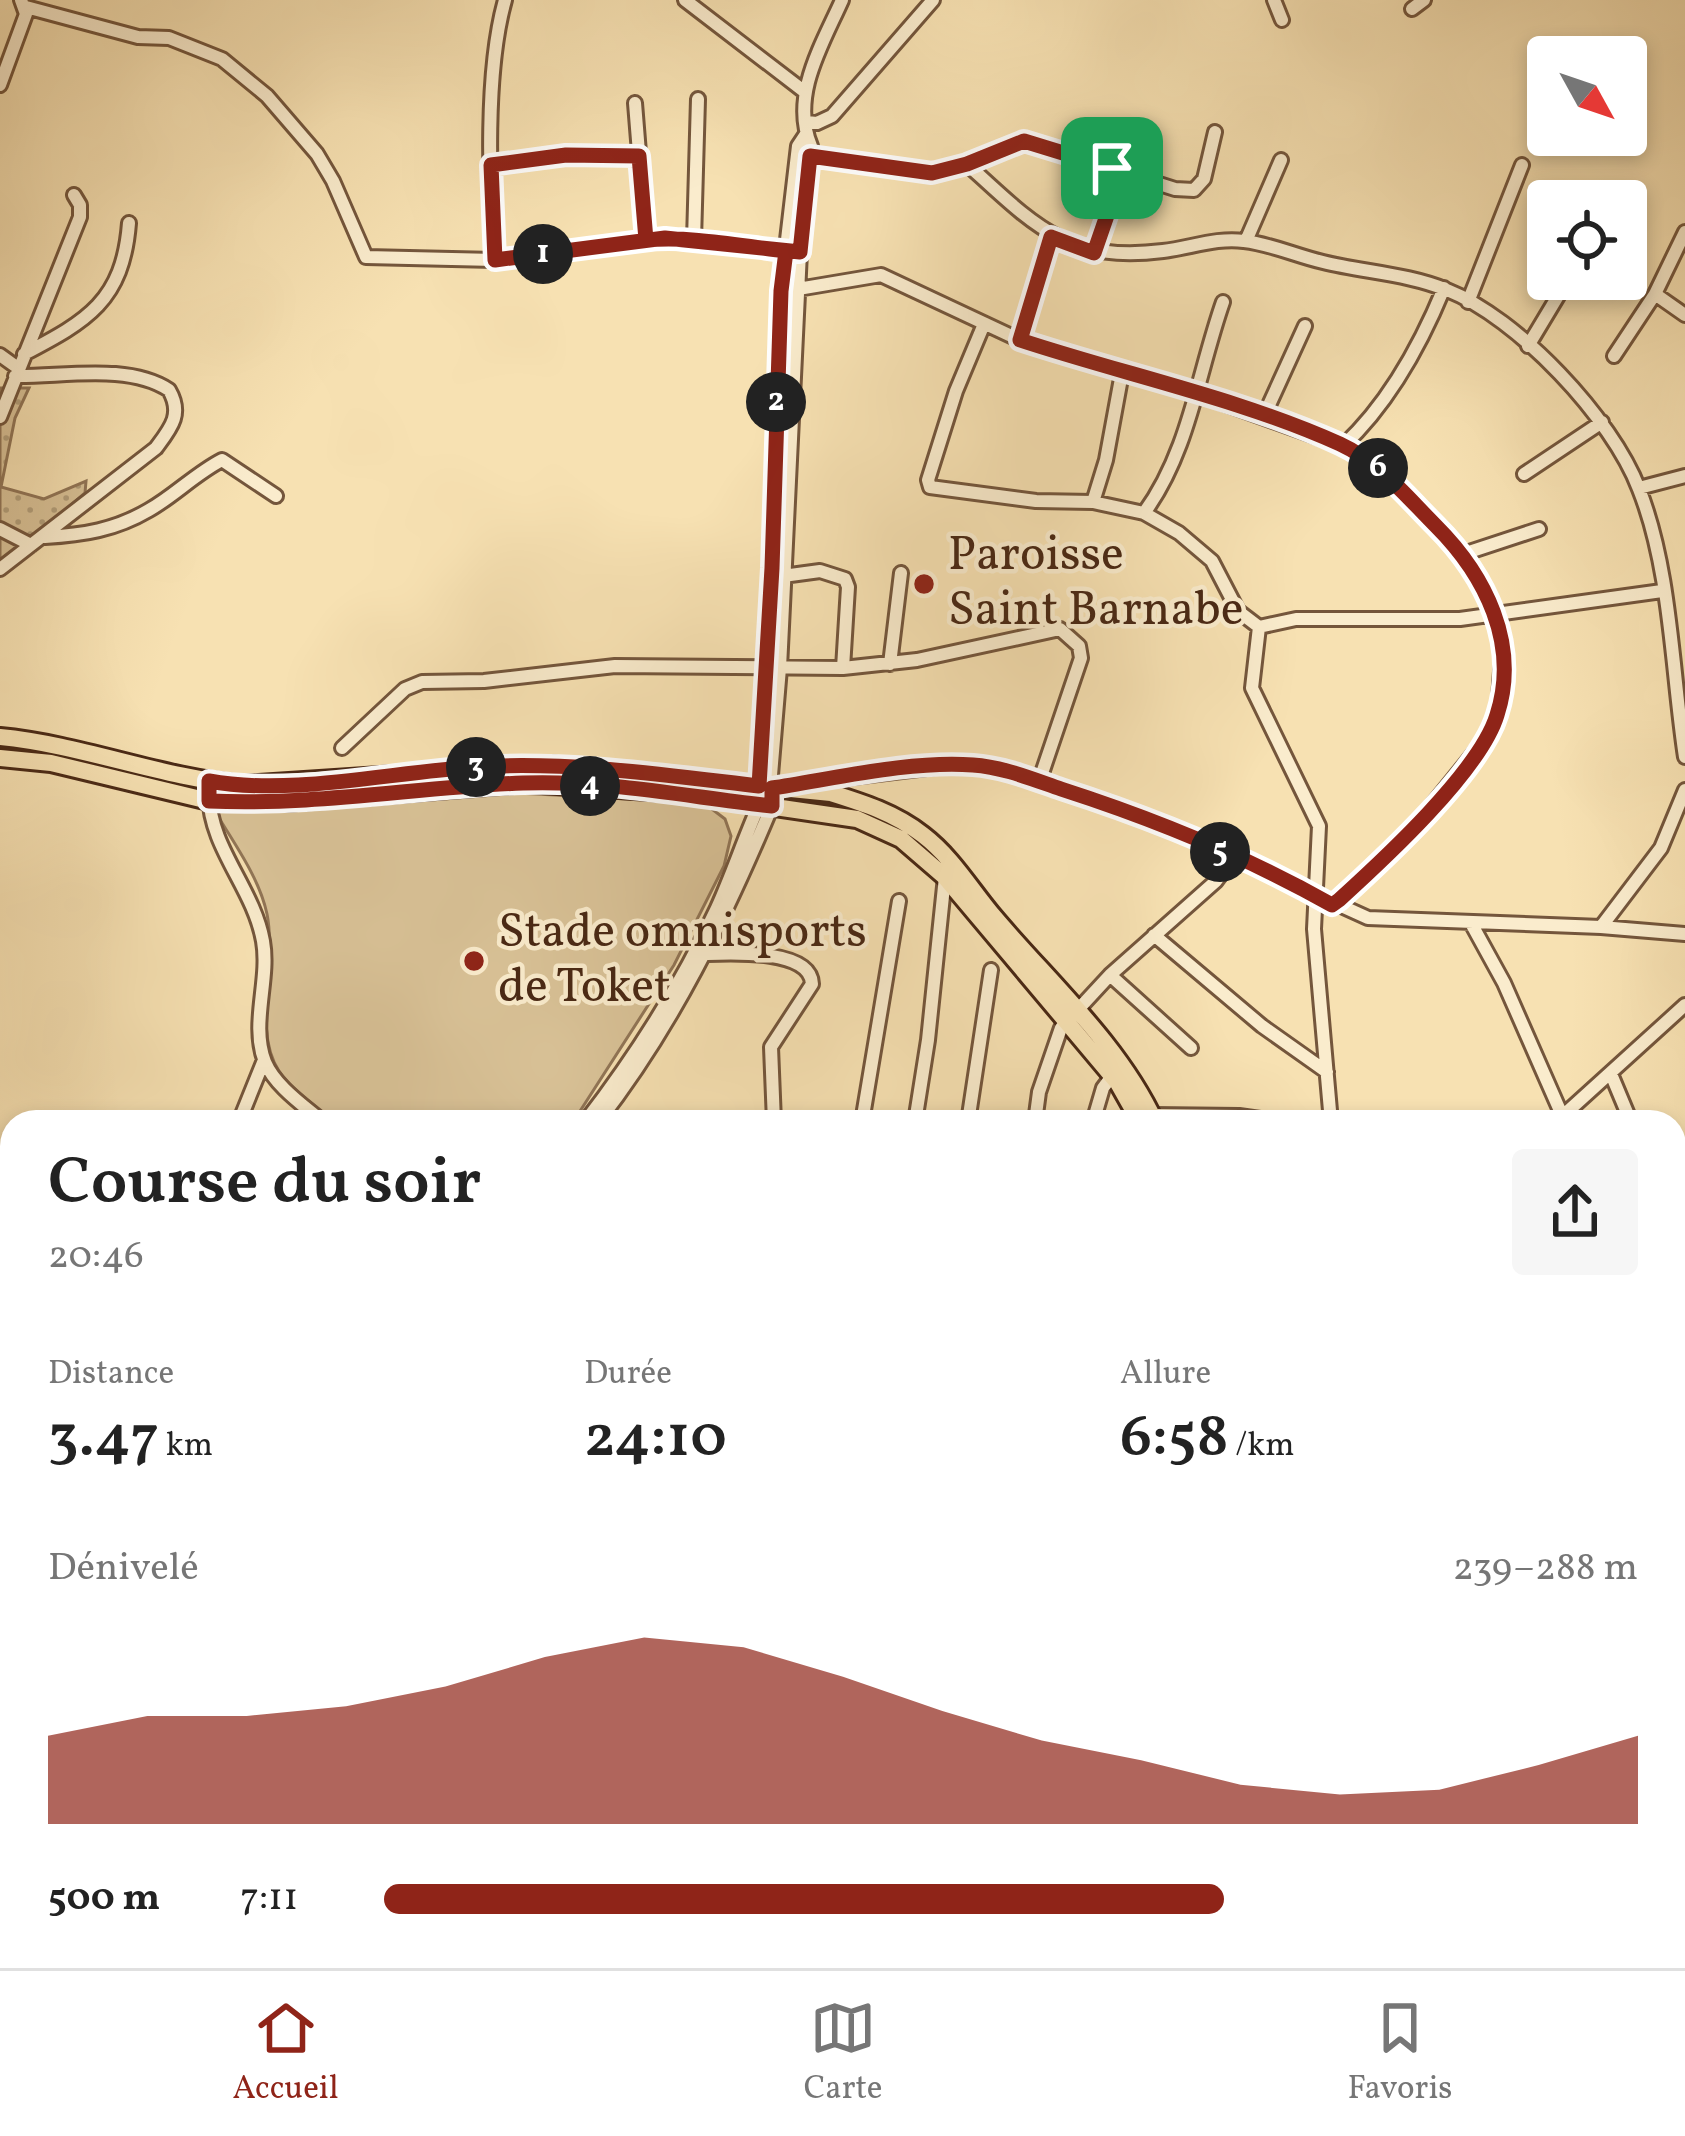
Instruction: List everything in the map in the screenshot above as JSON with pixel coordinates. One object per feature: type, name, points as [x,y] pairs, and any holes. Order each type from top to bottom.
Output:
[{"type":"main road","points":[[0,737],[52,742],[209,781],[244,784],[547,765],[765,796],[880,828],[910,846],[945,877],[987,931],[1125,1072],[1144,1110]]},
{"type":"main road","points":[[0,758],[51,764],[209,801],[285,802],[527,783],[765,796],[831,793],[861,802],[896,817],[945,854],[1141,1110]]},
{"type":"street","points":[[495,260],[491,165],[499,37],[506,0]]},
{"type":"street","points":[[774,667],[780,309],[810,156],[805,92],[842,0]]},
{"type":"street","points":[[607,1110],[652,1046],[705,954],[765,796],[783,576],[798,289],[793,251],[798,146],[806,128],[832,116],[933,0]]},
{"type":"street","points":[[1274,0],[1282,20]]},
{"type":"street","points":[[688,1],[805,92]]},
{"type":"street","points":[[0,86],[23,4],[138,37],[169,38],[222,59],[267,96],[316,154],[366,256],[495,260],[646,240],[793,251]]},
{"type":"street","points":[[694,240],[698,99]]},
{"type":"street","points":[[635,103],[646,240]]},
{"type":"street","points":[[810,156],[932,173],[1024,141],[1175,189],[1195,190],[1204,179],[1215,132]]},
{"type":"street","points":[[491,165],[566,155],[639,156]]},
{"type":"street","points":[[1246,241],[1281,160]]},
{"type":"street","points":[[967,164],[1051,237],[1094,253],[1128,256],[1224,240],[1246,241],[1444,288],[1528,346],[1603,422],[1639,488],[1679,684],[1685,749]]},
{"type":"street","points":[[1468,302],[1522,165]]},
{"type":"street","points":[[1094,253],[1122,172]]},
{"type":"street","points":[[0,417],[80,217],[74,195]]},
{"type":"street","points":[[19,366],[98,308],[124,256],[129,223]]},
{"type":"street","points":[[1614,356],[1655,294],[1685,232]]},
{"type":"street","points":[[1020,340],[1051,237]]},
{"type":"street","points":[[798,289],[881,275],[1020,340],[1195,393],[1343,446],[1382,471],[1463,554],[1497,614],[1502,679],[1498,712],[1488,736],[1404,840],[1332,905]]},
{"type":"street","points":[[1343,446],[1391,386],[1426,331],[1444,288]]},
{"type":"street","points":[[1655,294],[1685,315]]},
{"type":"street","points":[[1528,346],[1556,300]]},
{"type":"street","points":[[1144,514],[1169,469],[1223,302]]},
{"type":"street","points":[[984,324],[956,391],[927,484],[939,490],[1036,501],[1093,502],[1144,514],[1179,533],[1212,561],[1238,611],[1259,627],[1296,619],[1447,620],[1662,591]]},
{"type":"street","points":[[1264,416],[1305,326]]},
{"type":"street","points":[[0,355],[19,366],[138,378],[169,390],[177,412],[156,448],[0,568]]},
{"type":"street","points":[[1093,502],[1106,460],[1121,373]]},
{"type":"street","points":[[1524,474],[1603,422]]},
{"type":"street","points":[[0,529],[37,542],[116,527],[222,460],[275,496]]},
{"type":"street","points":[[1639,488],[1685,476]]},
{"type":"street","points":[[1463,554],[1539,529]]},
{"type":"street","points":[[783,576],[820,571],[845,579],[843,668]]},
{"type":"street","points":[[890,664],[901,573]]},
{"type":"street","points":[[1259,627],[1252,688],[1319,826],[1314,929],[1330,1110]]},
{"type":"street","points":[[342,748],[404,689],[422,682],[484,681],[615,666],[843,668],[890,664],[1060,629],[1079,646],[1081,658],[1040,782]]},
{"type":"street","points":[[765,796],[841,776],[969,764],[1040,782],[1178,832],[1332,905],[1382,920],[1685,934]]},
{"type":"street","points":[[209,781],[214,834],[255,910],[264,945],[260,1018],[265,1060],[278,1082],[309,1110]]},
{"type":"street","points":[[1601,927],[1661,848],[1685,790]]},
{"type":"street","points":[[594,1110],[690,958],[765,796]]},
{"type":"street","points":[[1038,1110],[1060,1028],[1110,975],[1216,881],[1233,858]]},
{"type":"street","points":[[917,1110],[945,877]]},
{"type":"street","points":[[864,1110],[899,901]]},
{"type":"street","points":[[1471,923],[1504,983],[1558,1110]]},
{"type":"street","points":[[1154,935],[1262,1026],[1327,1072]]},
{"type":"street","points":[[705,954],[760,954],[798,964],[813,976],[771,1047],[774,1110]]},
{"type":"street","points":[[970,1110],[991,970]]},
{"type":"street","points":[[1110,975],[1191,1048]]},
{"type":"street","points":[[1573,1110],[1685,1005]]},
{"type":"street","points":[[244,1110],[265,1060]]},
{"type":"street","points":[[1611,1074],[1625,1110]]},
{"type":"street","points":[[1096,1110],[1102,1088],[1112,1076]]},
{"type":"shaded area","points":[[0,388],[29,388],[15,418],[1,487],[44,499],[86,481],[85,493],[0,566]]},
{"type":"shaded area","name":"Stade omnisports de Toket","points":[[500,792],[704,803],[725,819],[731,836],[724,866],[674,965],[581,1110],[320,1110],[291,1085],[271,1055],[266,1017],[267,914],[251,872],[211,805]]},
{"type":"place","name":"Paroisse Saint Barnabe","points":[[924,584]]},
{"type":"place","name":"Stade omnisports de Toket","points":[[474,961]]},
{"type":"route","points":[[1112,168],[1024,141],[932,173],[810,156],[800,252],[694,240],[665,238],[495,260],[491,165],[566,155],[639,156],[646,240],[665,238],[694,240],[786,251],[759,786],[547,765],[308,782],[209,781],[209,801],[285,802],[527,783],[680,793],[772,806],[772,788],[969,764],[1096,800],[1178,832],[1332,905],[1404,840],[1488,736],[1498,712],[1502,679],[1497,614],[1455,545],[1382,471],[1343,446],[1195,393],[1020,340],[1051,237],[1094,253],[1122,172],[1112,168]]}]
